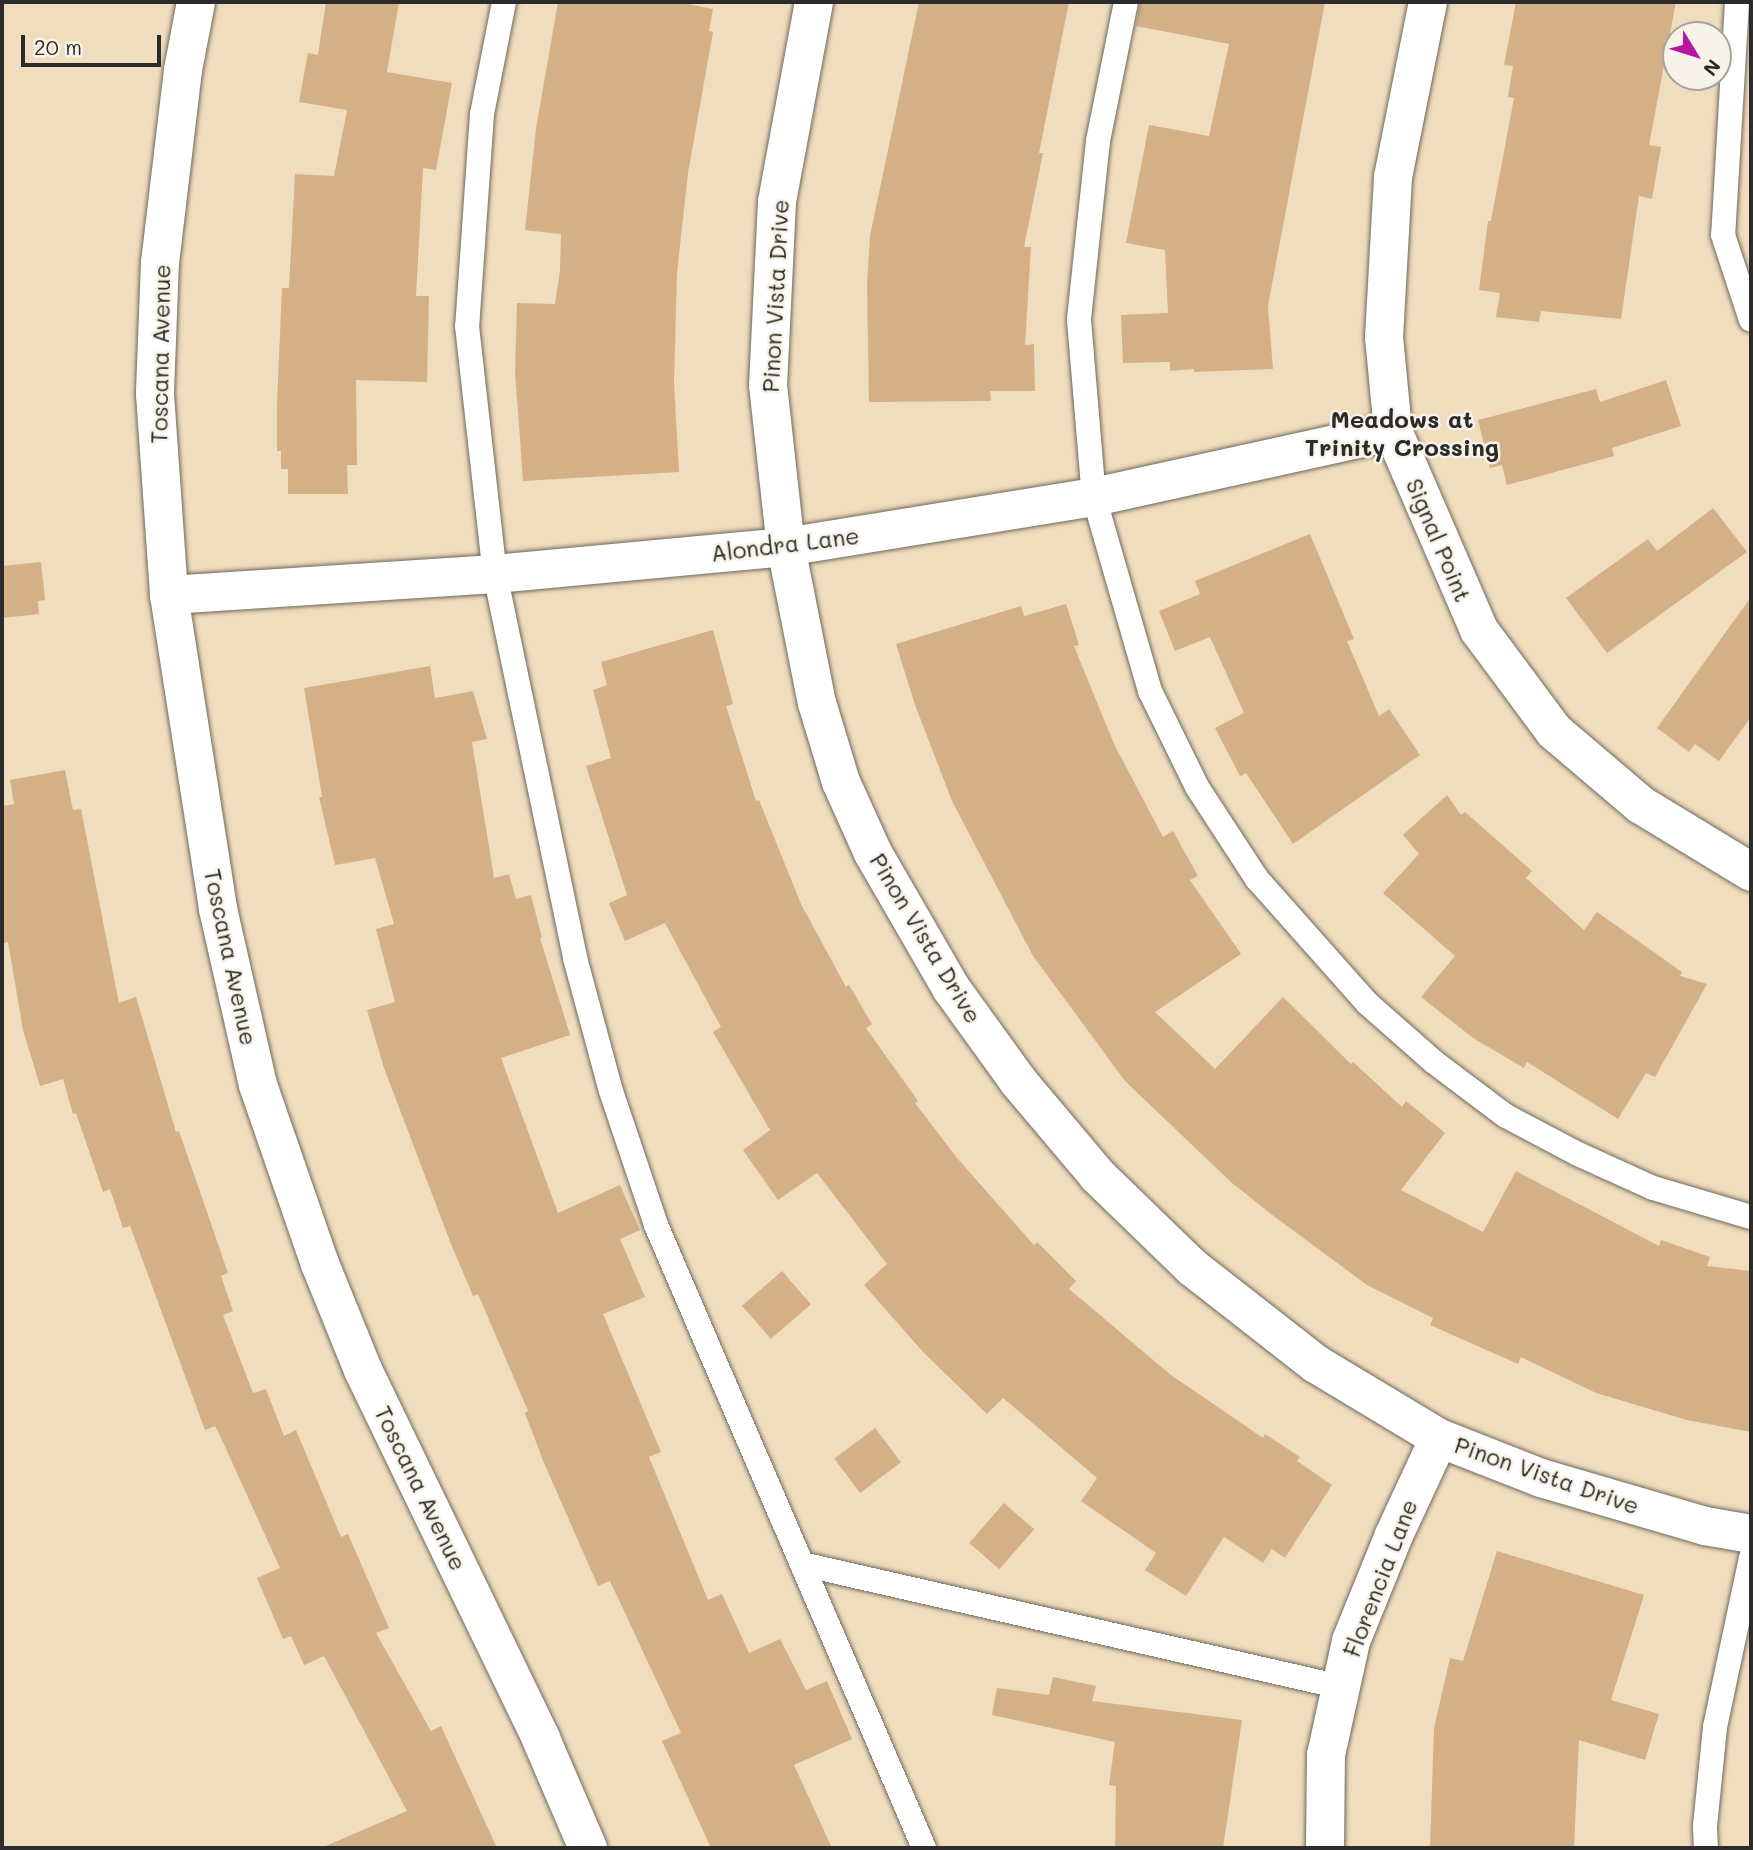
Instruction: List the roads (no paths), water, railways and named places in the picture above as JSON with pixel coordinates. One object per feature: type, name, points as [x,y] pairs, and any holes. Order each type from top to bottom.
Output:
[{"type":"street","name":"Toscana Avenue","points":[[196,2],[183,70],[160,262],[155,394],[169,596],[218,909],[258,1086],[320,1264],[363,1370],[529,1714],[588,1848]]},
{"type":"street","name":"Pinon Vista Drive","points":[[814,2],[777,202],[768,385],[786,547],[817,703],[841,782],[873,853],[950,988],[1018,1081],[1098,1176],[1194,1268],[1316,1364],[1439,1438],[1541,1478],[1705,1526],[1751,1534]]},
{"type":"street","name":"Signal Point","points":[[1428,2],[1393,177],[1384,337],[1393,431],[1479,630],[1554,731],[1641,805],[1751,872]]},
{"type":"street","name":"Alondra Lane","points":[[169,596],[495,574],[786,547],[1094,498],[1393,431]]},
{"type":"street","name":"Florencia Lane","points":[[1325,1848],[1326,1755],[1351,1641],[1394,1535],[1439,1438]]},
{"type":"lane","points":[[504,2],[482,114],[467,326],[495,574],[575,958],[611,1091],[656,1225],[924,1848]]},
{"type":"lane","points":[[1126,2],[1098,141],[1079,320],[1094,498],[1150,691],[1197,787],[1257,879],[1367,1003],[1434,1062],[1506,1116],[1653,1188],[1751,1217]]},
{"type":"lane","points":[[1737,2],[1723,235],[1751,320]]},
{"type":"lane","points":[[1706,1848],[1705,1826],[1715,1727],[1751,1558]]},
{"type":"lane","points":[[802,1564],[1340,1687]]},
{"type":"district","name":"Meadows at Trinity Crossing","points":[[1402,433]]}]
